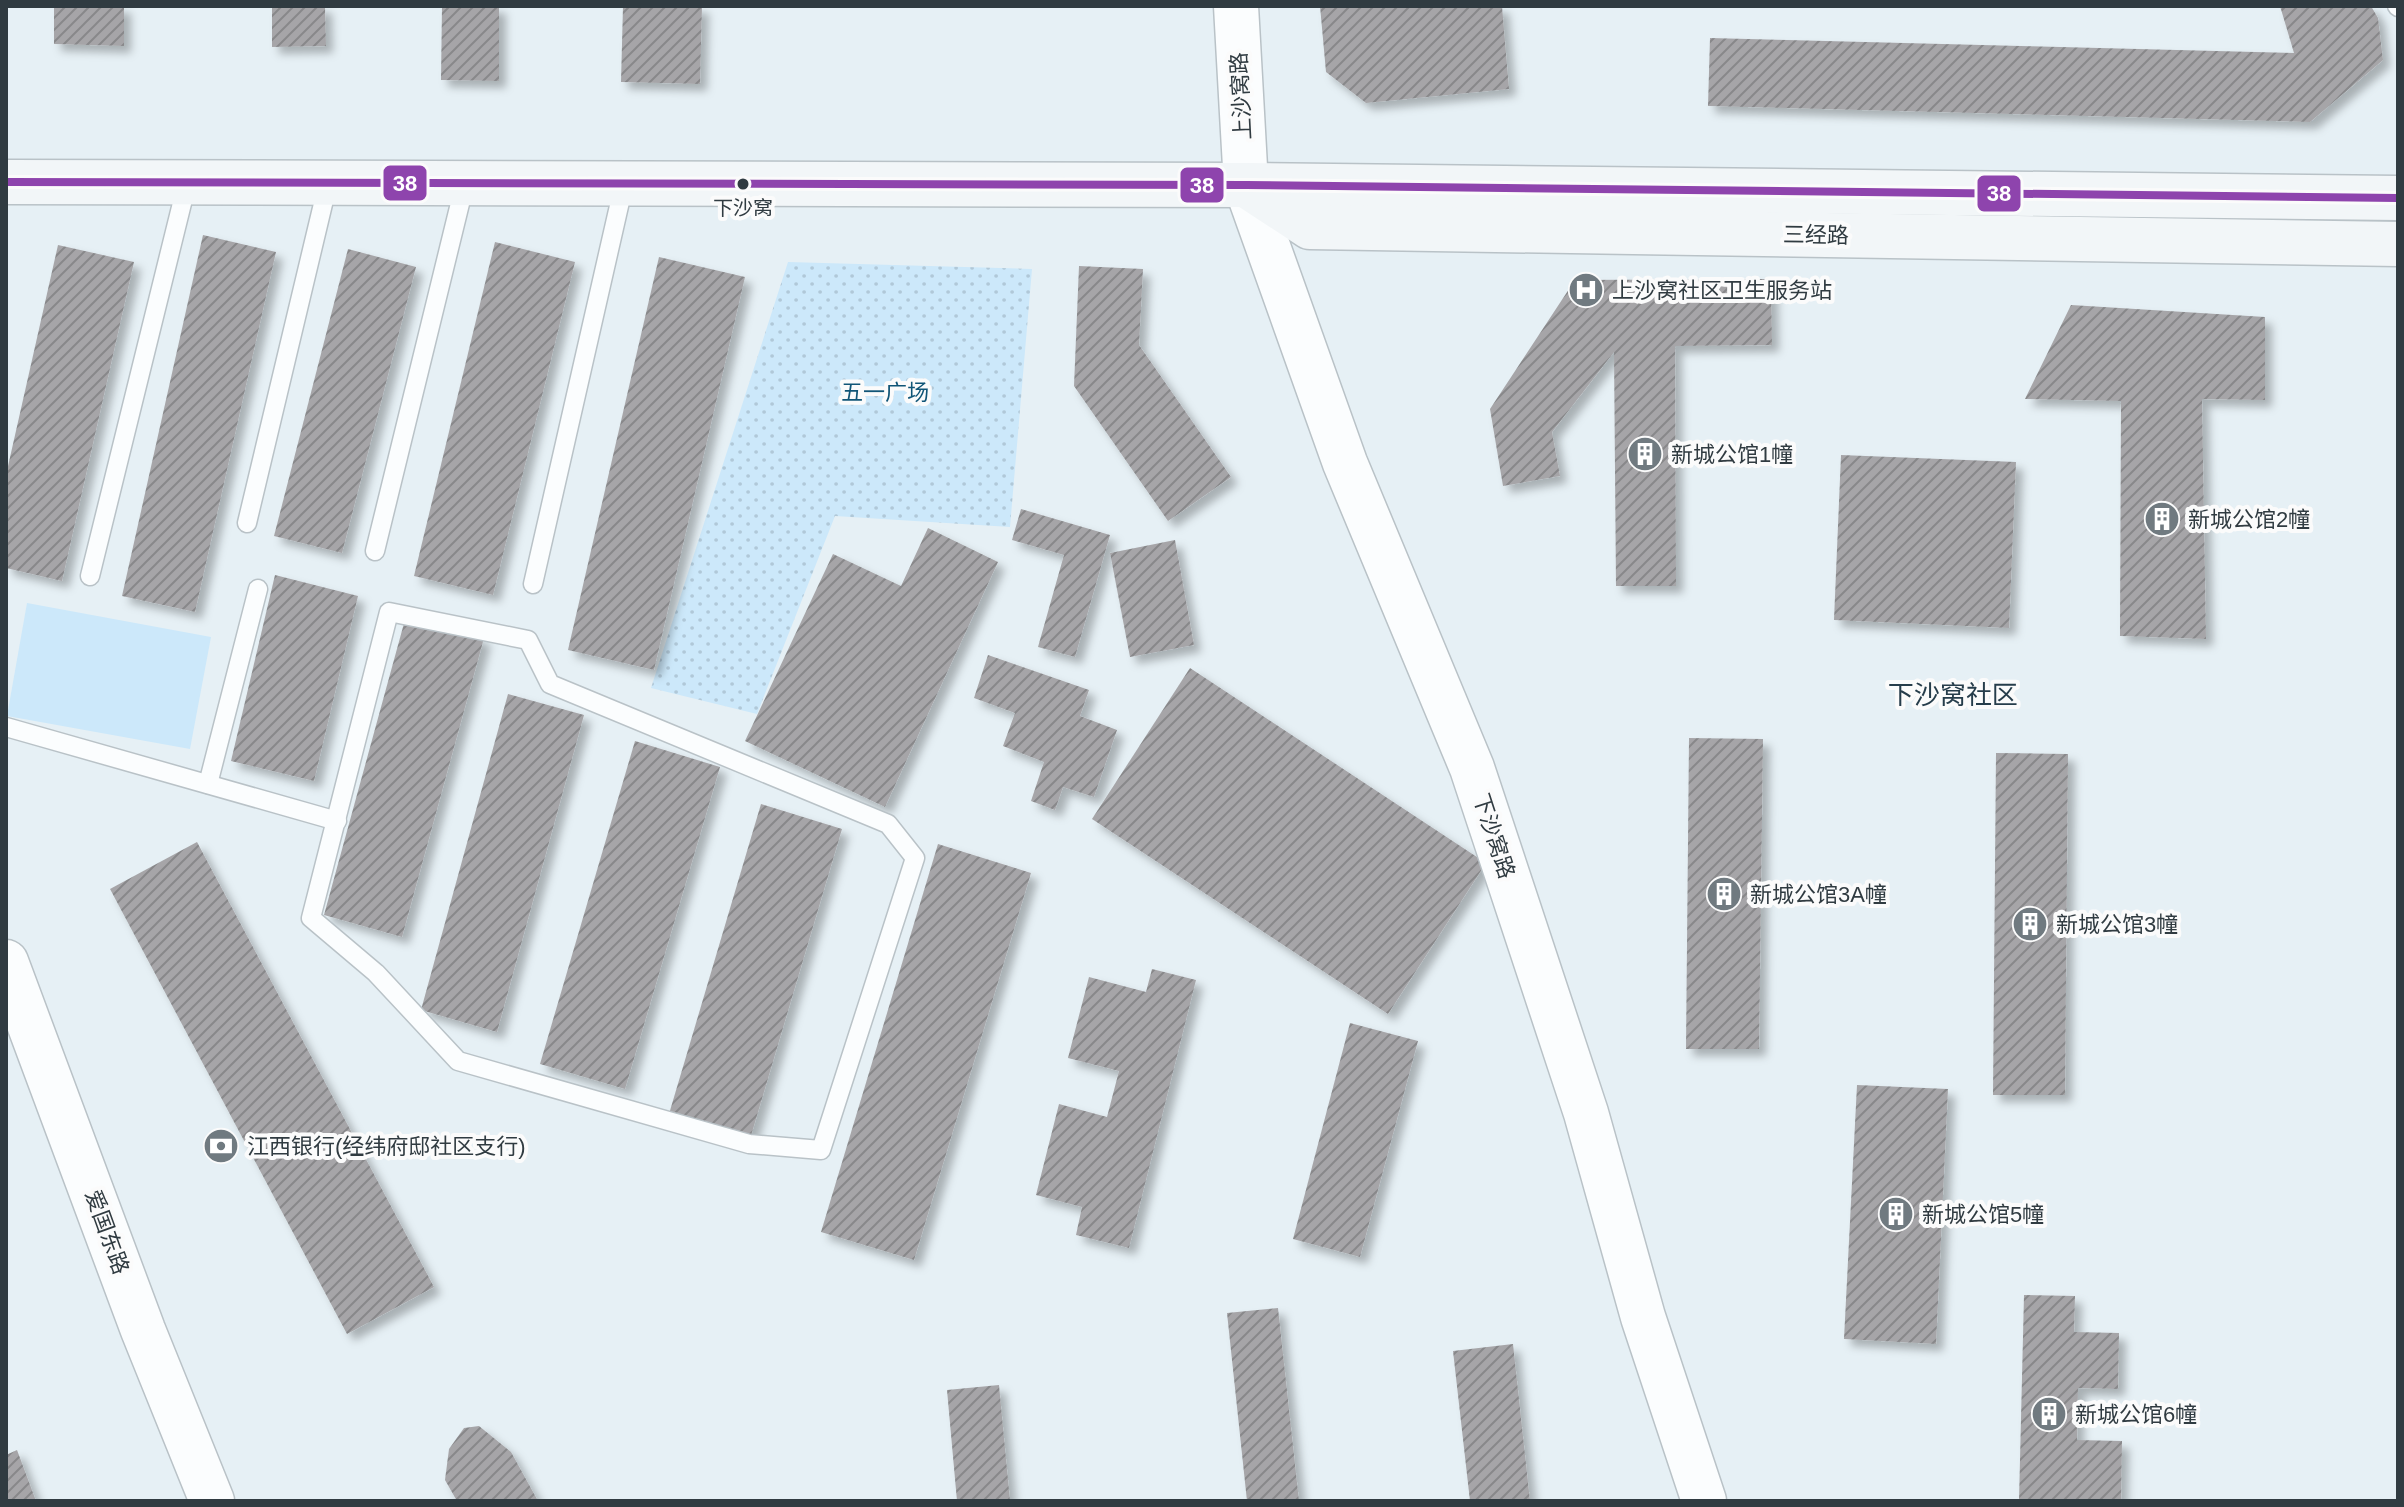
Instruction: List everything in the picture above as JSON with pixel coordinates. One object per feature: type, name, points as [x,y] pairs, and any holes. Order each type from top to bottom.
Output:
[{"type":"main road","name":"三经路","points":[[6,182],[1246,185],[2398,198]]},
{"type":"main road","name":"三经路","points":[[1246,185],[1310,227],[2398,244]]},
{"type":"street","name":"上沙窝路","points":[[1236,6],[1246,185]]},
{"type":"street","name":"下沙窝路","points":[[1246,185],[1345,463],[1472,768],[1586,1113],[1643,1317],[1704,1501]]},
{"type":"street","name":"爱国东路","points":[[6,962],[143,1330],[212,1501]]},
{"type":"lane","points":[[90,576],[187,183]]},
{"type":"lane","points":[[247,523],[328,183]]},
{"type":"lane","points":[[375,551],[465,183]]},
{"type":"lane","points":[[533,584],[624,184]]},
{"type":"lane","points":[[208,784],[258,589]]},
{"type":"lane","points":[[389,612],[528,640],[550,684],[888,824],[915,858],[821,1150],[749,1144],[458,1061],[417,1021],[376,973],[311,918],[337,821],[389,612]]},
{"type":"lane","points":[[6,727],[337,821]]},
{"type":"green space","name":"五一广场","points":[[788,262],[1032,269],[1010,527],[835,516],[757,714],[651,688]]},
{"type":"green space","points":[[27,603],[211,637],[190,749],[7,716]]},
{"type":"building","points":[[54,6],[124,6],[124,46],[54,44]]},
{"type":"building","points":[[272,6],[325,6],[326,46],[272,47]]},
{"type":"building","points":[[442,6],[499,6],[499,81],[441,80]]},
{"type":"building","points":[[623,6],[702,6],[700,84],[621,82]]},
{"type":"building","points":[[1320,6],[1502,6],[1509,89],[1366,103],[1326,72]]},
{"type":"building","points":[[2280,6],[2371,6],[2378,18],[2383,60],[2310,122],[1708,106],[1710,38],[2294,53]]},
{"type":"building","points":[[203,235],[276,252],[195,612],[122,596]]},
{"type":"building","points":[[495,242],[575,262],[493,595],[414,576]]},
{"type":"building","points":[[58,245],[134,262],[62,581],[6,568],[6,475]]},
{"type":"building","points":[[348,249],[416,267],[342,553],[274,536]]},
{"type":"building","points":[[659,257],[745,277],[654,670],[568,650]]},
{"type":"building","points":[[1079,266],[1143,269],[1139,345],[1231,477],[1168,521],[1074,386]]},
{"type":"building","name":"新城公馆1幢","points":[[1771,279],[1772,345],[1675,346],[1676,586],[1616,586],[1614,352],[1552,432],[1560,476],[1503,486],[1490,409],[1575,280]]},
{"type":"building","name":"新城公馆2幢","points":[[2071,305],[2265,317],[2265,400],[2202,399],[2206,639],[2120,636],[2121,401],[2025,399]]},
{"type":"building","points":[[1841,455],[2016,462],[2009,628],[1834,620]]},
{"type":"building","points":[[1021,509],[1110,535],[1075,657],[1038,647],[1064,555],[1012,540]]},
{"type":"building","points":[[928,528],[998,562],[885,807],[745,741],[833,554],[901,586]]},
{"type":"building","points":[[1175,540],[1194,645],[1130,657],[1110,553]]},
{"type":"building","points":[[275,575],[358,596],[314,781],[231,761]]},
{"type":"building","points":[[406,616],[484,638],[402,937],[324,915]]},
{"type":"building","points":[[988,655],[1089,690],[1080,716],[1117,730],[1094,797],[1063,787],[1055,810],[1031,801],[1044,762],[1003,746],[1015,713],[974,698]]},
{"type":"building","points":[[1190,668],[1486,863],[1388,1014],[1092,819]]},
{"type":"building","points":[[508,694],[584,715],[497,1032],[421,1010]]},
{"type":"building","name":"新城公馆3A幢","points":[[1689,738],[1763,739],[1759,1049],[1686,1049]]},
{"type":"building","points":[[635,741],[720,767],[625,1089],[540,1064]]},
{"type":"building","name":"新城公馆3幢","points":[[1996,753],[2068,754],[2065,1095],[1993,1095]]},
{"type":"building","points":[[761,804],[842,829],[750,1139],[669,1114]]},
{"type":"building","points":[[197,842],[434,1287],[347,1334],[110,889]]},
{"type":"building","points":[[938,844],[1031,873],[914,1260],[821,1232]]},
{"type":"building","points":[[1152,969],[1196,980],[1129,1248],[1076,1235],[1082,1207],[1036,1195],[1059,1104],[1107,1117],[1119,1071],[1068,1058],[1089,977],[1146,992]]},
{"type":"building","points":[[1350,1023],[1418,1041],[1360,1257],[1293,1239]]},
{"type":"building","name":"新城公馆5幢","points":[[1857,1085],[1948,1089],[1936,1344],[1844,1339]]},
{"type":"building","name":"新城公馆6幢","points":[[2024,1295],[2075,1296],[2074,1332],[2119,1333],[2118,1389],[2078,1388],[2077,1440],[2122,1441],[2121,1501],[2019,1501]]},
{"type":"building","points":[[1278,1308],[1299,1501],[1247,1501],[1227,1313]]},
{"type":"building","points":[[1513,1344],[1530,1501],[1470,1501],[1453,1351]]},
{"type":"building","points":[[999,1385],[1010,1501],[957,1501],[947,1390]]},
{"type":"building","points":[[479,1426],[511,1452],[538,1501],[457,1501],[445,1480],[449,1449],[464,1428]]},
{"type":"building","points":[[17,1450],[36,1501],[6,1501],[6,1455]]},
{"type":"transit line","name":"38","points":[[6,182],[1246,185],[2398,198]]},
{"type":"place","name":"下沙窝","points":[[743,184]]},
{"type":"place","name":"上沙窝社区卫生服务站","points":[[1586,290]]},
{"type":"place","name":"新城公馆1幢","points":[[1645,454]]},
{"type":"place","name":"新城公馆2幢","points":[[2162,519]]},
{"type":"place","name":"新城公馆3A幢","points":[[1724,894]]},
{"type":"place","name":"新城公馆3幢","points":[[2030,924]]},
{"type":"place","name":"江西银行(经纬府邸社区支行)","points":[[221,1146]]},
{"type":"place","name":"新城公馆5幢","points":[[1896,1214]]},
{"type":"place","name":"新城公馆6幢","points":[[2049,1414]]},
{"type":"district","name":"下沙窝社区","points":[[1953,695]]}]
